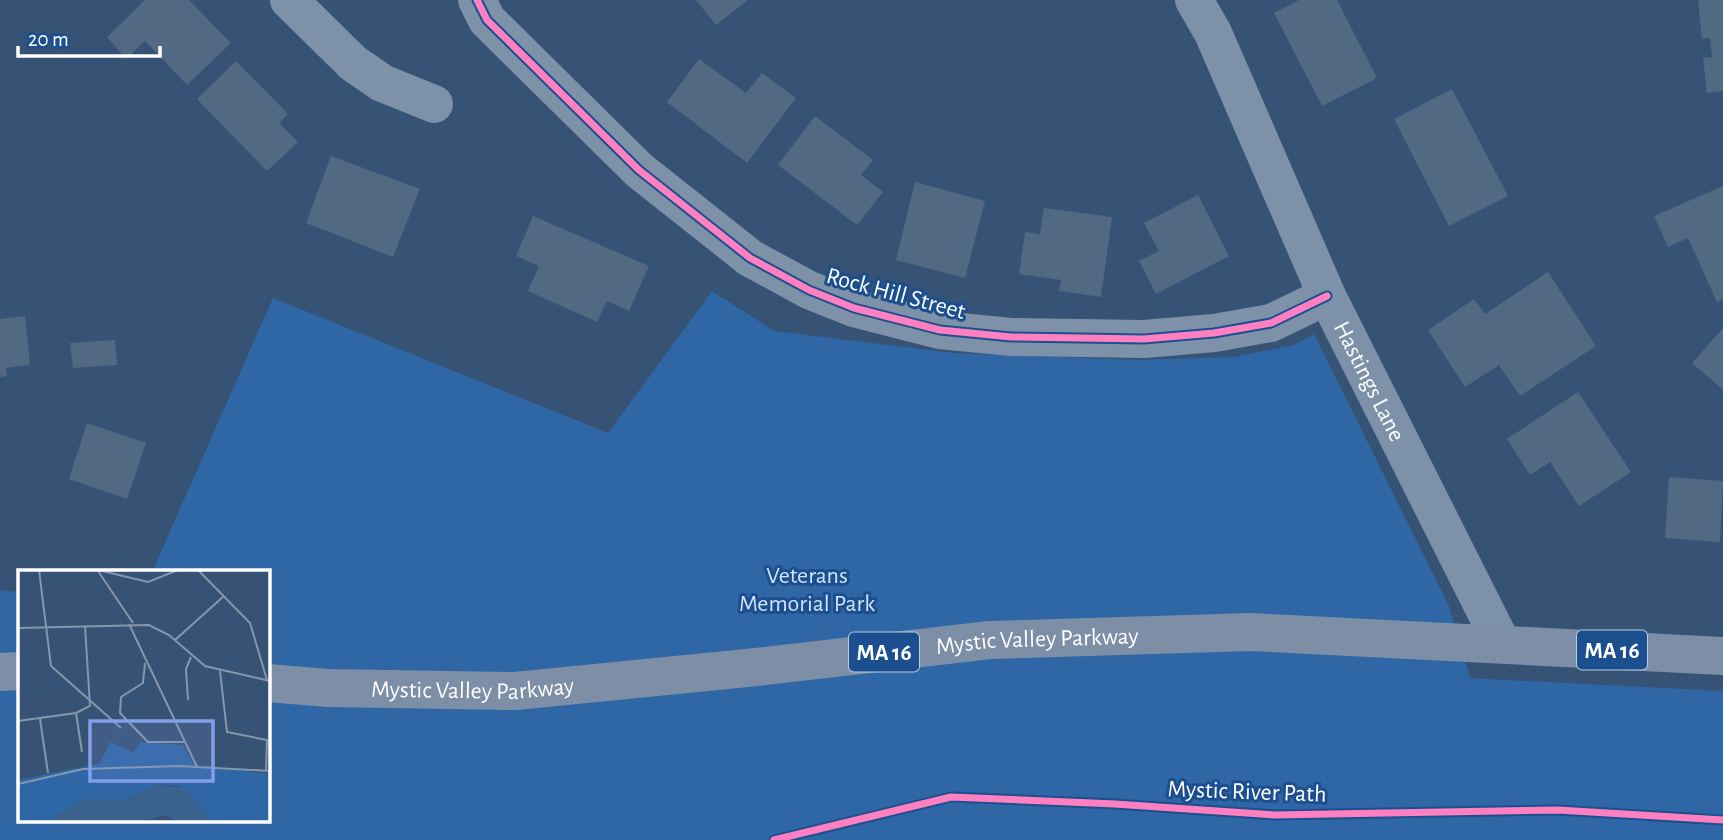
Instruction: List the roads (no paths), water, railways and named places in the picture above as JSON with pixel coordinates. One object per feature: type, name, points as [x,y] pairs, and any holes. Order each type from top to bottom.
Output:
[{"type":"main road","name":"Mystic Valley Parkway","points":[[270,683],[328,688],[515,691],[990,640],[1251,632],[1723,656]]},
{"type":"main road","points":[[0,671],[18,671]]},
{"type":"street","points":[[289,0],[353,63],[382,83],[434,104]]},
{"type":"street","name":"Rock Hill Street","points":[[477,0],[487,20],[639,170],[750,258],[808,290],[853,308],[940,330],[1011,337],[1144,339],[1214,333],[1271,323],[1327,296]]},
{"type":"street","name":"Hastings Lane","points":[[1194,0],[1213,33],[1327,296],[1502,644]]},
{"type":"park label","name":"Veterans Memorial Park","points":[[807,589]]}]
